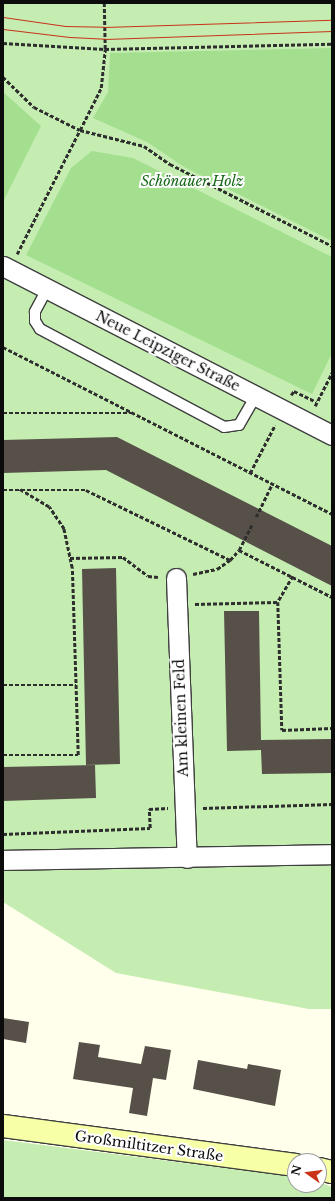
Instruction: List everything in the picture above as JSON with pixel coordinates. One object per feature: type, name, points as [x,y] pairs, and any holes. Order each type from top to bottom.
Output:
[{"type":"street","name":"Neue Leipziger Straße","points":[[6,268],[332,435]]},
{"type":"street","name":"Am kleinen Feld","points":[[176,578],[187,858]]},
{"type":"street","points":[[3,860],[187,858],[332,854]]},
{"type":"street","name":"Großmiltitzer Straße","points":[[3,1126],[287,1164]]},
{"type":"lane","points":[[47,289],[36,312],[35,321],[40,329],[224,427],[239,425],[256,396]]},
{"type":"path","points":[[6,268],[101,88],[105,49],[104,3]]},
{"type":"path","points":[[3,43],[105,49],[332,44]]},
{"type":"path","points":[[3,76],[34,108],[80,130],[144,146],[170,164],[332,246]]},
{"type":"path","points":[[3,347],[332,514]]},
{"type":"path","points":[[307,422],[332,372]]},
{"type":"path","points":[[289,399],[294,391],[317,402]]},
{"type":"path","points":[[3,413],[133,413]]},
{"type":"path","points":[[250,473],[276,424]]},
{"type":"path","points":[[256,518],[272,484]]},
{"type":"path","points":[[3,755],[78,755],[70,558],[64,529],[49,506],[19,489]]},
{"type":"path","points":[[3,490],[86,490],[230,560]]},
{"type":"path","points":[[70,558],[123,557],[148,576],[176,578],[217,568],[230,560],[239,550],[252,525]]},
{"type":"path","points":[[239,550],[332,597]]},
{"type":"path","points":[[293,576],[278,602],[282,730],[332,728]]},
{"type":"path","points":[[177,605],[278,602]]},
{"type":"path","points":[[3,685],[76,685]]},
{"type":"path","points":[[3,834],[150,828],[149,809],[332,804]]},
{"type":"green space","name":"Schönauer Holz","points":[[3,3],[332,3],[332,1009],[309,1009],[116,973],[3,902]]},
{"type":"green space","points":[[332,48],[332,241],[184,167],[147,142],[93,118],[108,92],[110,53]]},
{"type":"green space","points":[[3,92],[41,126],[3,202]]},
{"type":"green space","points":[[92,151],[133,158],[332,257],[332,353],[312,394],[26,255],[71,168]]},
{"type":"green space","points":[[3,1140],[287,1176],[287,1193],[327,1193],[327,1185],[332,1187],[332,1198],[3,1198]]},
{"type":"building","points":[[117,437],[332,546],[332,586],[106,470],[3,473],[3,440]]},
{"type":"building","points":[[116,568],[120,764],[86,765],[82,569]]},
{"type":"building","points":[[224,611],[259,611],[261,740],[332,739],[332,773],[262,774],[261,750],[227,751]]},
{"type":"building","points":[[95,765],[96,798],[3,801],[3,767]]},
{"type":"building","points":[[3,1018],[29,1022],[26,1043],[3,1039]]},
{"type":"building","points":[[79,1042],[100,1045],[98,1057],[141,1064],[145,1046],[171,1050],[166,1080],[153,1078],[147,1116],[129,1113],[133,1088],[73,1079]]},
{"type":"building","points":[[198,1060],[247,1069],[248,1064],[281,1070],[275,1106],[193,1089]]},
{"type":"tram line","points":[[3,17],[65,26],[104,27],[332,20]]},
{"type":"tram line","points":[[3,29],[70,37],[105,39],[332,31]]}]
